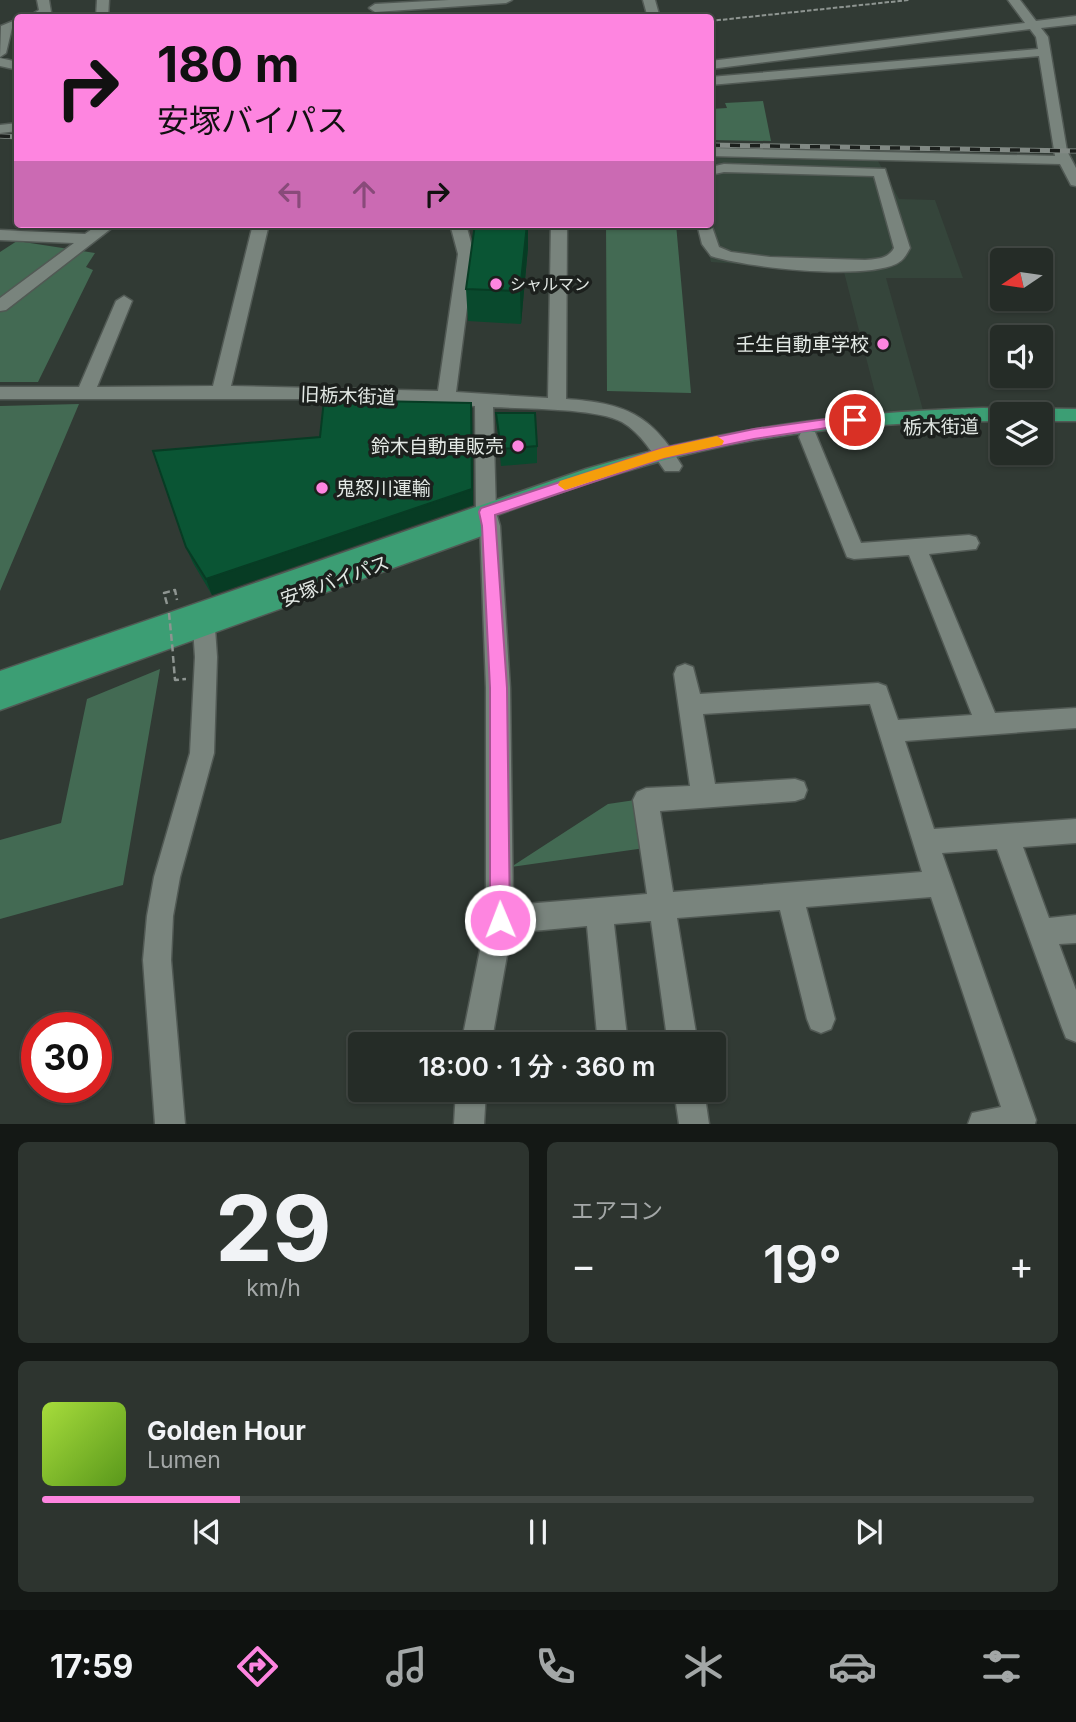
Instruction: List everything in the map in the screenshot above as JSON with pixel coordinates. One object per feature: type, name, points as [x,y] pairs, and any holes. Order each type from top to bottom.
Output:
[{"type":"main road","name":"栃木街道","points":[[667,460],[754,434],[855,420],[948,414],[1076,415]]},
{"type":"main road","name":"栃木街道","points":[[667,460],[808,438],[899,428],[990,426]]},
{"type":"main road","points":[[1053,427],[1076,428]]},
{"type":"main road","name":"安塚バイパス","points":[[0,681],[667,460]]},
{"type":"main road","name":"安塚バイパス","points":[[0,700],[194,617]]},
{"type":"street","points":[[375,8],[506,0]]},
{"type":"street","points":[[1014,0],[1042,37],[1066,156],[1076,182]]},
{"type":"street","points":[[714,65],[1076,20]]},
{"type":"street","points":[[0,53],[7,26],[14,23]]},
{"type":"street","points":[[714,81],[1044,52]]},
{"type":"street","points":[[714,168],[735,160],[876,156],[1066,156],[1076,148]]},
{"type":"street","points":[[714,153],[735,160],[880,172]]},
{"type":"street","points":[[706,228],[711,248],[731,257],[835,265],[878,264],[890,261],[898,256],[902,248],[876,156]]},
{"type":"street","points":[[0,306],[102,228]]},
{"type":"street","points":[[218,393],[222,387],[260,228]]},
{"type":"street","points":[[446,399],[466,254],[459,228]]},
{"type":"street","points":[[557,406],[559,228]]},
{"type":"street","points":[[0,235],[85,239]]},
{"type":"street","points":[[85,393],[124,300]]},
{"type":"street","name":"旧栃木街道","points":[[0,393],[218,393],[446,399],[557,406],[621,414],[640,426],[667,460]]},
{"type":"street","points":[[478,1032],[500,920],[498,688],[484,401]]},
{"type":"street","points":[[808,438],[854,551],[970,543]]},
{"type":"street","points":[[916,547],[988,724]]},
{"type":"street","points":[[170,1124],[157,960],[160,916],[167,877],[202,753],[206,702],[194,617]]},
{"type":"street","points":[[685,674],[704,795]]},
{"type":"street","points":[[690,705],[878,693],[925,842],[1021,1120],[983,1124]]},
{"type":"street","points":[[891,731],[1076,718]]},
{"type":"street","points":[[681,1032],[646,800],[795,790]]},
{"type":"street","points":[[925,842],[1076,831]]},
{"type":"street","points":[[1006,837],[1076,1028]]},
{"type":"street","points":[[500,920],[940,883]]},
{"type":"street","points":[[790,895],[821,1018]]},
{"type":"street","points":[[599,911],[612,1032]]},
{"type":"street","points":[[1040,932],[1076,929]]},
{"type":"street","points":[[469,1124],[470,1102]]},
{"type":"street","points":[[691,1102],[694,1124]]},
{"type":"path","points":[[714,21],[909,0]]},
{"type":"path","points":[[187,678],[175,680],[169,613],[164,593],[175,590],[194,617]]},
{"type":"shaded area","name":"壬生自動車学校","points":[[714,158],[878,161],[899,199],[935,200],[963,278],[886,278],[923,410],[880,412],[844,272],[711,262],[703,228],[714,228]]},
{"type":"green space","points":[[763,101],[771,141],[714,140],[714,109],[727,108],[725,103]]},
{"type":"green space","points":[[606,228],[676,228],[691,393],[607,391]]},
{"type":"green space","points":[[17,241],[95,253],[86,267],[93,270],[38,382],[0,382],[0,252]]},
{"type":"green space","points":[[79,404],[0,591],[0,406]]},
{"type":"green space","points":[[160,669],[123,885],[0,919],[0,840],[61,823],[87,699]]},
{"type":"green space","points":[[635,800],[645,848],[511,867],[608,804]]},
{"type":"building","points":[[474,228],[527,228],[520,291],[466,289]]},
{"type":"building","name":"鬼怒川運輸","points":[[324,400],[471,403],[472,489],[206,579],[186,547],[153,451],[320,437]]},
{"type":"building","points":[[496,413],[535,413],[537,446],[501,449]]},
{"type":"railway","points":[[0,136],[14,137]]},
{"type":"railway","points":[[714,145],[1076,151]]},
{"type":"slow traffic","points":[[565,485],[625,465],[717,441]]},
{"type":"place","name":"シャルマン","points":[[496,284]]},
{"type":"place","name":"壬生自動車学校","points":[[883,344]]},
{"type":"place","name":"鈴木自動車販売","points":[[518,446]]},
{"type":"place","name":"鬼怒川運輸","points":[[322,488]]},
{"type":"route","points":[[500,920],[498,688],[490,526],[486,512],[663,454],[754,434],[855,420]]}]
